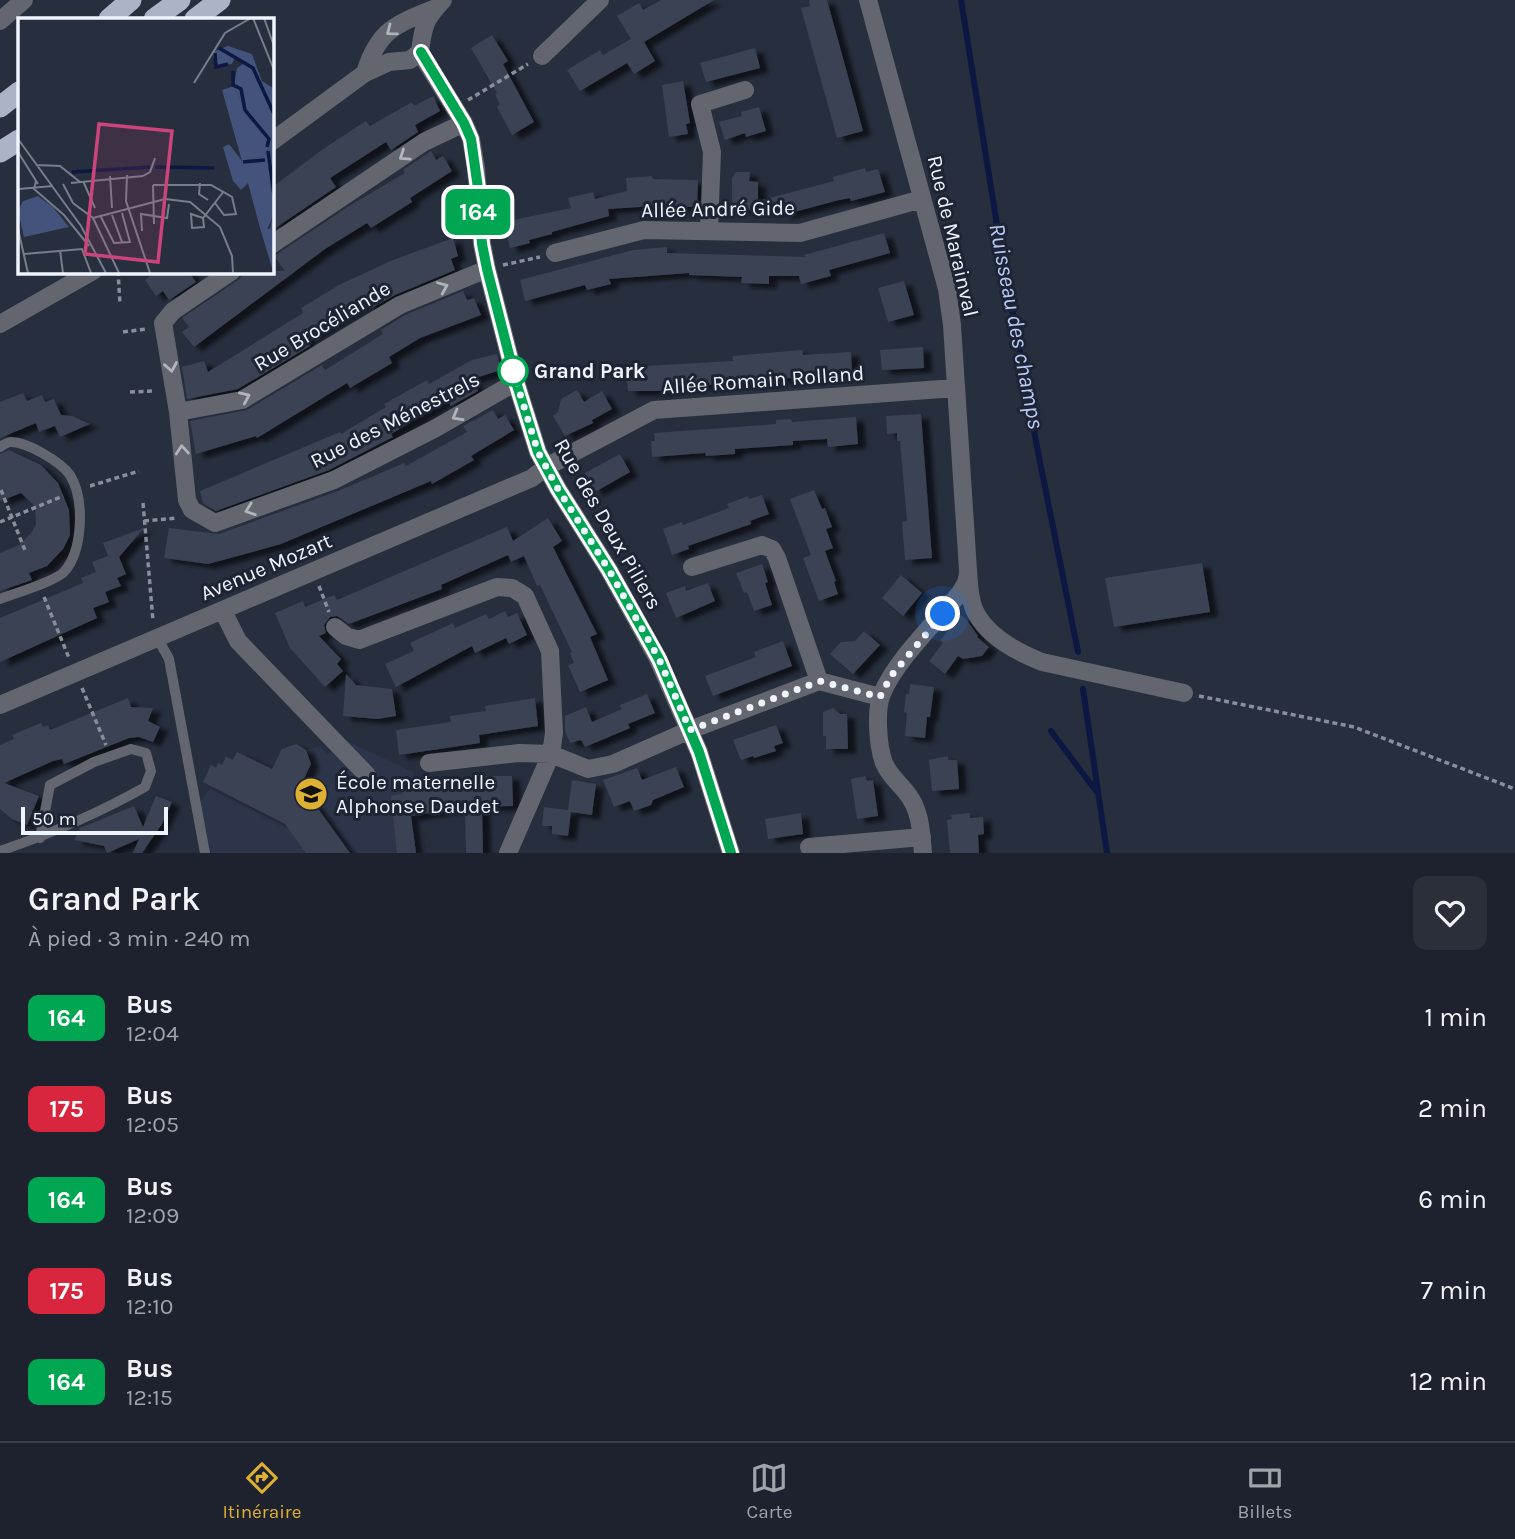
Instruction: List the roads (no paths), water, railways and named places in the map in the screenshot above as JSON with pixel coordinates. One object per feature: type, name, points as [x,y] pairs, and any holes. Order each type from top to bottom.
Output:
[{"type":"highway","points":[[110,18],[131,0]]},
{"type":"highway","points":[[154,18],[180,0]]},
{"type":"highway","points":[[196,18],[220,0]]},
{"type":"highway","points":[[0,107],[18,93]]},
{"type":"highway","points":[[0,121],[18,110]]},
{"type":"highway","points":[[0,152],[18,141]]},
{"type":"street","points":[[0,21],[24,0]]},
{"type":"street","points":[[542,56],[600,0]]},
{"type":"street","name":"Rue de Marainval","points":[[868,0],[947,289],[952,325],[968,570],[975,611],[983,623],[1023,655],[1042,662],[1184,693]]},
{"type":"street","points":[[273,141],[365,73],[389,62],[410,60],[421,52],[423,26],[439,4]]},
{"type":"street","points":[[365,73],[371,52],[384,33],[439,4]]},
{"type":"street","name":"Rue des Deux Piliers","points":[[421,52],[471,139],[487,269],[516,382],[538,452],[659,659],[715,797],[731,853]]},
{"type":"street","points":[[709,229],[712,152],[700,104],[745,90]]},
{"type":"street","points":[[273,244],[424,142],[459,115]]},
{"type":"street","name":"Allée André Gide","points":[[555,253],[644,230],[709,229],[800,233],[922,199]]},
{"type":"street","name":"Rue Brocéliande","points":[[178,412],[242,400],[400,305],[487,269]]},
{"type":"street","points":[[0,324],[89,273]]},
{"type":"street","points":[[178,412],[163,323],[173,311],[229,273]]},
{"type":"street","name":"Rue des Ménestrels","points":[[178,412],[187,500],[192,510],[215,523],[334,480],[436,428],[516,382]]},
{"type":"street","name":"Allée Romain Rolland","points":[[546,467],[654,410],[955,388]]},
{"type":"street","name":"Avenue Mozart","points":[[0,705],[532,478],[546,467]]},
{"type":"street","points":[[692,567],[762,545],[772,549],[778,558],[820,681]]},
{"type":"street","points":[[809,847],[922,845],[915,805],[907,792],[893,779],[884,762],[878,726],[880,697],[891,676],[960,593],[966,583],[968,570]]},
{"type":"street","points":[[335,627],[346,636],[359,640],[497,587],[512,588],[525,596],[550,651],[554,733],[551,754],[508,853]]},
{"type":"street","points":[[223,611],[238,641],[368,775]]},
{"type":"street","points":[[429,763],[519,752],[551,754],[588,769],[613,764],[690,730],[820,681],[880,697]]},
{"type":"lane","points":[[0,447],[10,442],[38,450],[69,474],[78,498],[80,529],[73,559],[62,575],[0,599]]},
{"type":"lane","points":[[157,636],[169,659],[205,853]]},
{"type":"lane","points":[[0,851],[40,838],[145,788],[151,771],[146,753],[131,749],[94,762],[50,785],[40,838]]},
{"type":"waterway","name":"Ruisseau des champs","points":[[961,0],[997,225],[1078,652]]},
{"type":"waterway","name":"Ruisseau des champs","points":[[1083,689],[1107,853]]},
{"type":"waterway","points":[[1051,731],[1096,791]]},
{"type":"place","name":"Grand Park","points":[[513,371]]},
{"type":"place","name":"École maternelle Alphonse Daudet","points":[[311,794]]}]
